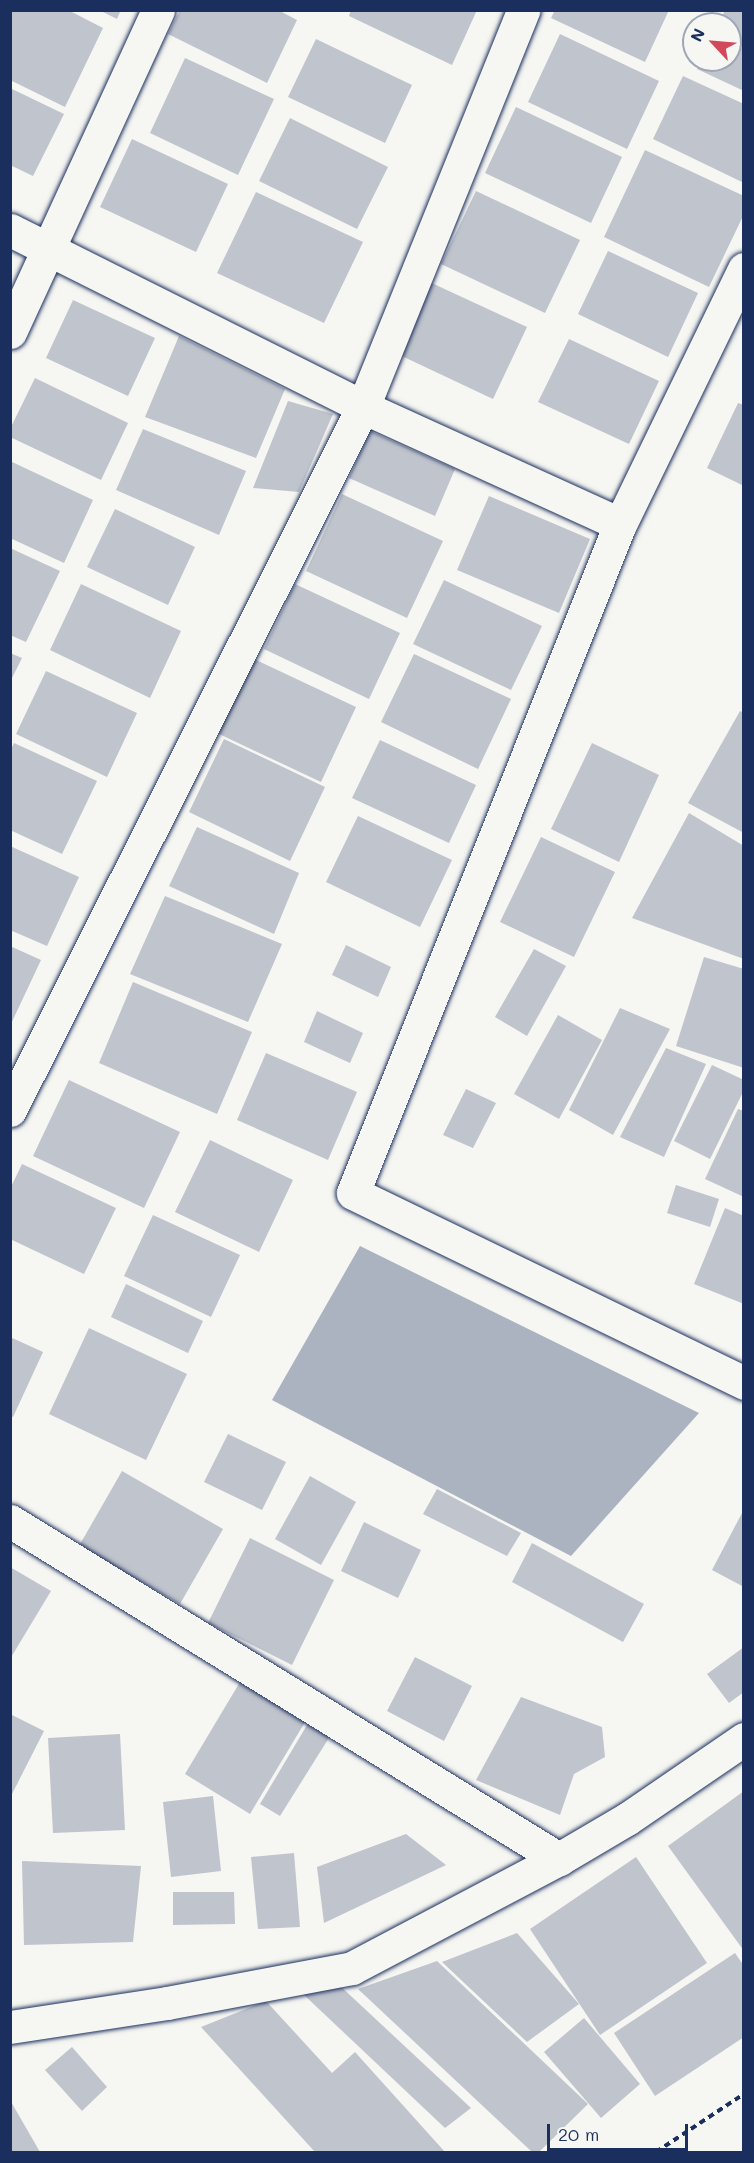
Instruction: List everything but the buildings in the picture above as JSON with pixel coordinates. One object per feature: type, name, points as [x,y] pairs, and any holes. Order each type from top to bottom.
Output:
[{"type":"street","points":[[10,332],[46,248],[158,10]]},
{"type":"street","points":[[10,1110],[363,406],[523,10]]},
{"type":"street","points":[[10,230],[363,406],[620,524]]},
{"type":"street","points":[[744,269],[620,524],[353,1193],[744,1383]]},
{"type":"street","points":[[10,1521],[559,1859]]},
{"type":"street","points":[[10,2027],[167,2003],[352,1968],[559,1859],[627,1819],[744,1739]]},
{"type":"path","points":[[656,2152],[744,2094]]},
{"type":"shaded area","points":[[360,1246],[699,1413],[571,1556],[272,1400]]}]
